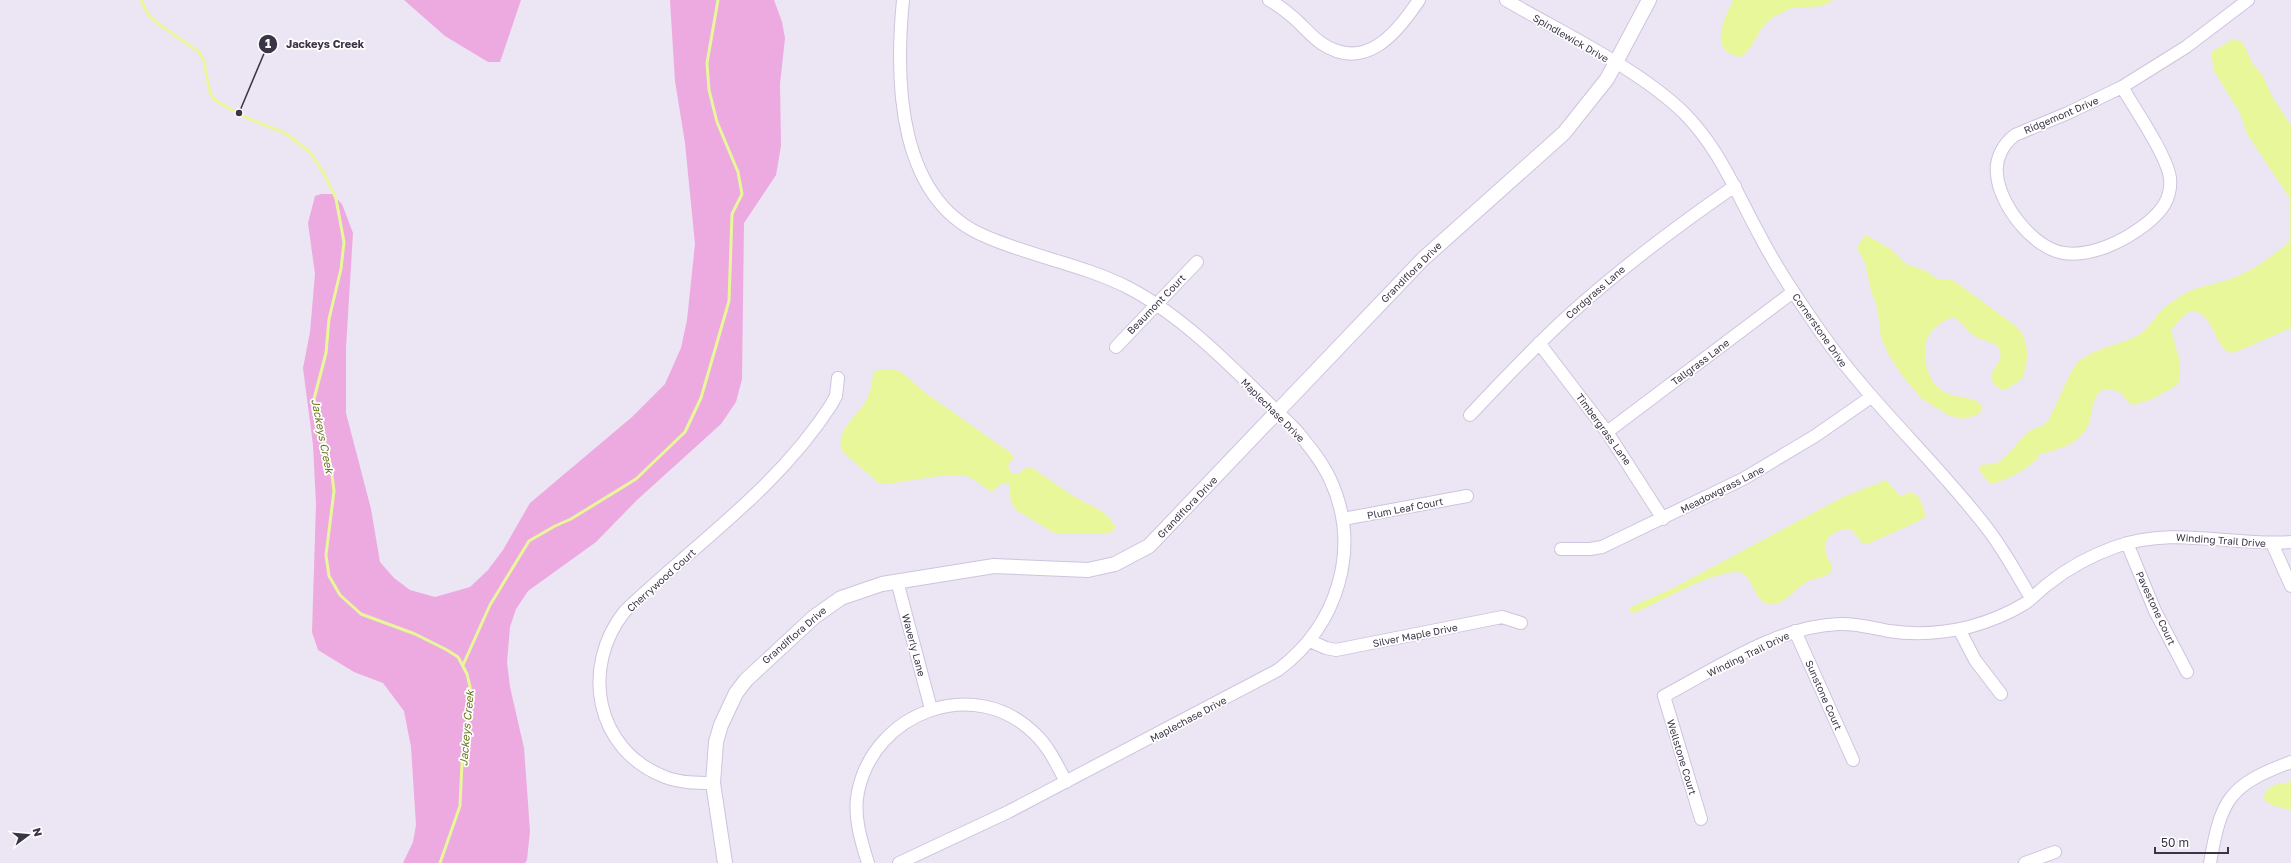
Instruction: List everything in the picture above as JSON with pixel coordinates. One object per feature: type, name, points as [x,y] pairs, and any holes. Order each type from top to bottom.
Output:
[{"type":"street","name":"Maplechase Drive","points":[[899,863],[1008,812],[1278,670],[1310,642],[1323,622],[1337,590],[1344,555],[1343,519],[1335,490],[1320,461],[1295,429],[1197,337],[1157,304],[1128,288],[1097,274],[986,237],[960,223],[936,198],[919,171],[905,120],[900,68],[903,0]]},
{"type":"street","points":[[1269,0],[1294,18],[1322,44],[1339,51],[1351,52],[1368,50],[1381,45],[1402,25],[1419,0]]},
{"type":"street","name":"Spindlewick Drive","points":[[1506,0],[1616,63]]},
{"type":"street","name":"Grandiflora Drive","points":[[725,863],[713,783],[716,742],[721,725],[736,693],[746,680],[771,654],[827,606],[860,590],[897,581],[988,567],[1012,566],[1088,570],[1121,562],[1140,552],[1158,538],[1423,258],[1564,133],[1593,98],[1616,63],[1649,0]]},
{"type":"street","name":"Ridgemont Drive","points":[[2122,87],[2168,171],[2170,189],[2165,205],[2142,227],[2107,246],[2075,254],[2048,248],[2024,229],[2002,193],[1996,174],[2000,155],[2008,140],[2015,135],[2068,113],[2122,87],[2181,50],[2248,0]]},
{"type":"street","name":"Cornerstone Drive","points":[[1616,63],[1655,89],[1684,114],[1710,144],[1735,186],[1758,233],[1793,292],[1845,366],[1983,523],[2003,551],[2031,598]]},
{"type":"street","name":"Cordgrass Lane","points":[[1470,415],[1539,344],[1595,292],[1646,250],[1735,186]]},
{"type":"street","name":"Beaumont Court","points":[[1116,347],[1197,262]]},
{"type":"street","name":"Tallgrass Lane","points":[[1607,432],[1793,292]]},
{"type":"street","name":"Timbergrass Lane","points":[[1539,344],[1607,432],[1663,519]]},
{"type":"street","name":"Cherrywood Court","points":[[713,783],[690,783],[665,777],[640,764],[620,745],[605,717],[601,702],[599,685],[602,654],[612,628],[625,611],[756,496],[789,462],[831,405],[836,396],[838,378]]},
{"type":"street","name":"Meadowgrass Lane","points":[[1560,549],[1590,549],[1602,546],[1663,519],[1768,465],[1815,436],[1871,397]]},
{"type":"street","name":"Plum Leaf Court","points":[[1343,519],[1468,496]]},
{"type":"street","name":"Winding Trail Drive","points":[[1664,696],[1770,641],[1814,626],[1848,624],[1903,633],[1932,633],[1959,629],[2004,614],[2031,598],[2078,564],[2127,543],[2151,537],[2178,536],[2272,543],[2291,542]]},
{"type":"street","name":"Pavestone Court","points":[[2127,543],[2150,599],[2187,672]]},
{"type":"street","points":[[2272,543],[2291,586]]},
{"type":"street","name":"Waverly Lane","points":[[897,581],[931,709]]},
{"type":"street","name":"Silver Maple Drive","points":[[1310,642],[1336,650],[1502,617],[1522,622]]},
{"type":"street","points":[[1959,629],[1975,660],[2001,694]]},
{"type":"street","name":"Sunstone Court","points":[[1796,631],[1853,760]]},
{"type":"street","name":"Wellstone Court","points":[[1664,696],[1701,819]]},
{"type":"street","points":[[868,863],[861,840],[856,806],[858,792],[866,765],[873,752],[891,732],[903,723],[931,709],[959,705],[972,705],[998,710],[1011,716],[1035,733],[1046,746],[1066,782]]},
{"type":"street","points":[[2210,863],[2219,817],[2232,794],[2252,778],[2291,762]]},
{"type":"street","points":[[2026,863],[2055,852]]},
{"type":"shaded area","points":[[404,0],[521,0],[500,62],[488,62],[445,36]]},
{"type":"shaded area","points":[[670,0],[774,0],[782,22],[785,38],[780,84],[781,146],[776,175],[744,223],[742,379],[736,402],[721,424],[637,500],[596,542],[528,591],[516,609],[510,627],[507,662],[510,687],[524,748],[530,831],[527,860],[525,863],[403,863],[413,842],[416,825],[411,747],[404,711],[383,683],[354,672],[318,650],[312,632],[316,504],[313,445],[303,368],[310,332],[315,274],[308,223],[315,196],[321,194],[332,194],[342,204],[353,233],[346,348],[346,413],[371,509],[380,562],[394,578],[410,590],[435,597],[470,587],[488,570],[503,550],[530,503],[632,417],[665,384],[681,348],[687,320],[695,244],[685,143],[675,81]]},
{"type":"shaded area","points":[[1733,0],[1833,0],[1819,6],[1792,8],[1775,16],[1764,26],[1750,48],[1741,57],[1731,54],[1724,48],[1721,42],[1723,25]]},
{"type":"shaded area","points":[[2232,40],[2237,40],[2243,43],[2253,65],[2262,74],[2272,96],[2291,126],[2291,328],[2241,350],[2230,353],[2219,342],[2207,319],[2195,311],[2186,313],[2171,330],[2180,361],[2179,382],[2174,387],[2150,400],[2132,405],[2119,392],[2110,389],[2103,390],[2098,394],[2095,400],[2087,428],[2078,439],[2066,446],[2040,454],[2025,469],[2013,476],[1993,484],[1991,483],[1981,473],[1979,465],[1994,464],[2002,460],[2029,431],[2042,426],[2048,421],[2073,368],[2079,361],[2094,352],[2137,336],[2145,330],[2160,312],[2171,302],[2190,291],[2238,276],[2254,268],[2289,242],[2289,197],[2247,134],[2240,113],[2214,71],[2211,52]]},
{"type":"shaded area","points":[[1868,236],[1892,250],[1906,264],[1926,271],[1939,280],[1950,279],[1957,283],[2017,327],[2024,338],[2027,352],[2026,366],[2022,379],[2007,389],[2001,390],[1994,384],[1992,379],[1992,374],[2000,355],[1998,347],[1976,337],[1954,317],[1949,318],[1936,327],[1927,339],[1925,352],[1927,369],[1930,377],[1940,389],[1956,396],[1976,401],[1982,405],[1982,411],[1977,415],[1963,419],[1948,415],[1922,399],[1901,374],[1888,354],[1881,337],[1877,307],[1871,291],[1865,263],[1857,248],[1863,237]]},
{"type":"shaded area","points":[[888,369],[900,371],[927,394],[1011,453],[1014,457],[1008,465],[1011,473],[1018,474],[1027,467],[1034,469],[1073,496],[1108,516],[1115,526],[1114,531],[1105,534],[1056,534],[1016,510],[1011,502],[1009,484],[1002,483],[992,492],[969,477],[951,475],[880,484],[844,453],[841,446],[841,439],[847,426],[868,398],[874,371]]},
{"type":"shaded area","points":[[1886,480],[1900,496],[1912,492],[1920,499],[1926,515],[1921,520],[1868,544],[1863,544],[1851,529],[1836,532],[1828,538],[1825,547],[1832,566],[1832,571],[1826,576],[1808,581],[1782,601],[1770,604],[1763,602],[1744,574],[1738,572],[1715,576],[1702,581],[1639,611],[1632,613],[1629,609],[1675,587],[1843,497]]},
{"type":"shaded area","points":[[2291,782],[2291,809],[2277,807],[2264,800],[2266,791],[2269,788],[2277,784]]},
{"type":"waterway","name":"Jackeys Creek","points":[[141,0],[148,14],[157,23],[199,52],[204,61],[210,93],[216,101],[249,119],[285,133],[310,152],[326,177],[336,199],[344,242],[341,269],[329,319],[326,353],[314,399],[331,467],[334,491],[326,555],[329,576],[340,595],[361,614],[415,634],[447,650],[458,657],[467,674],[471,691],[462,763],[460,806],[440,863]]},
{"type":"waterway","points":[[463,665],[490,605],[529,541],[555,526],[571,519],[636,479],[685,432],[701,398],[729,301],[732,214],[742,194],[738,172],[717,122],[709,90],[707,63],[718,0]]},
{"type":"place","name":"Jackeys Creek","points":[[239,113]]}]
